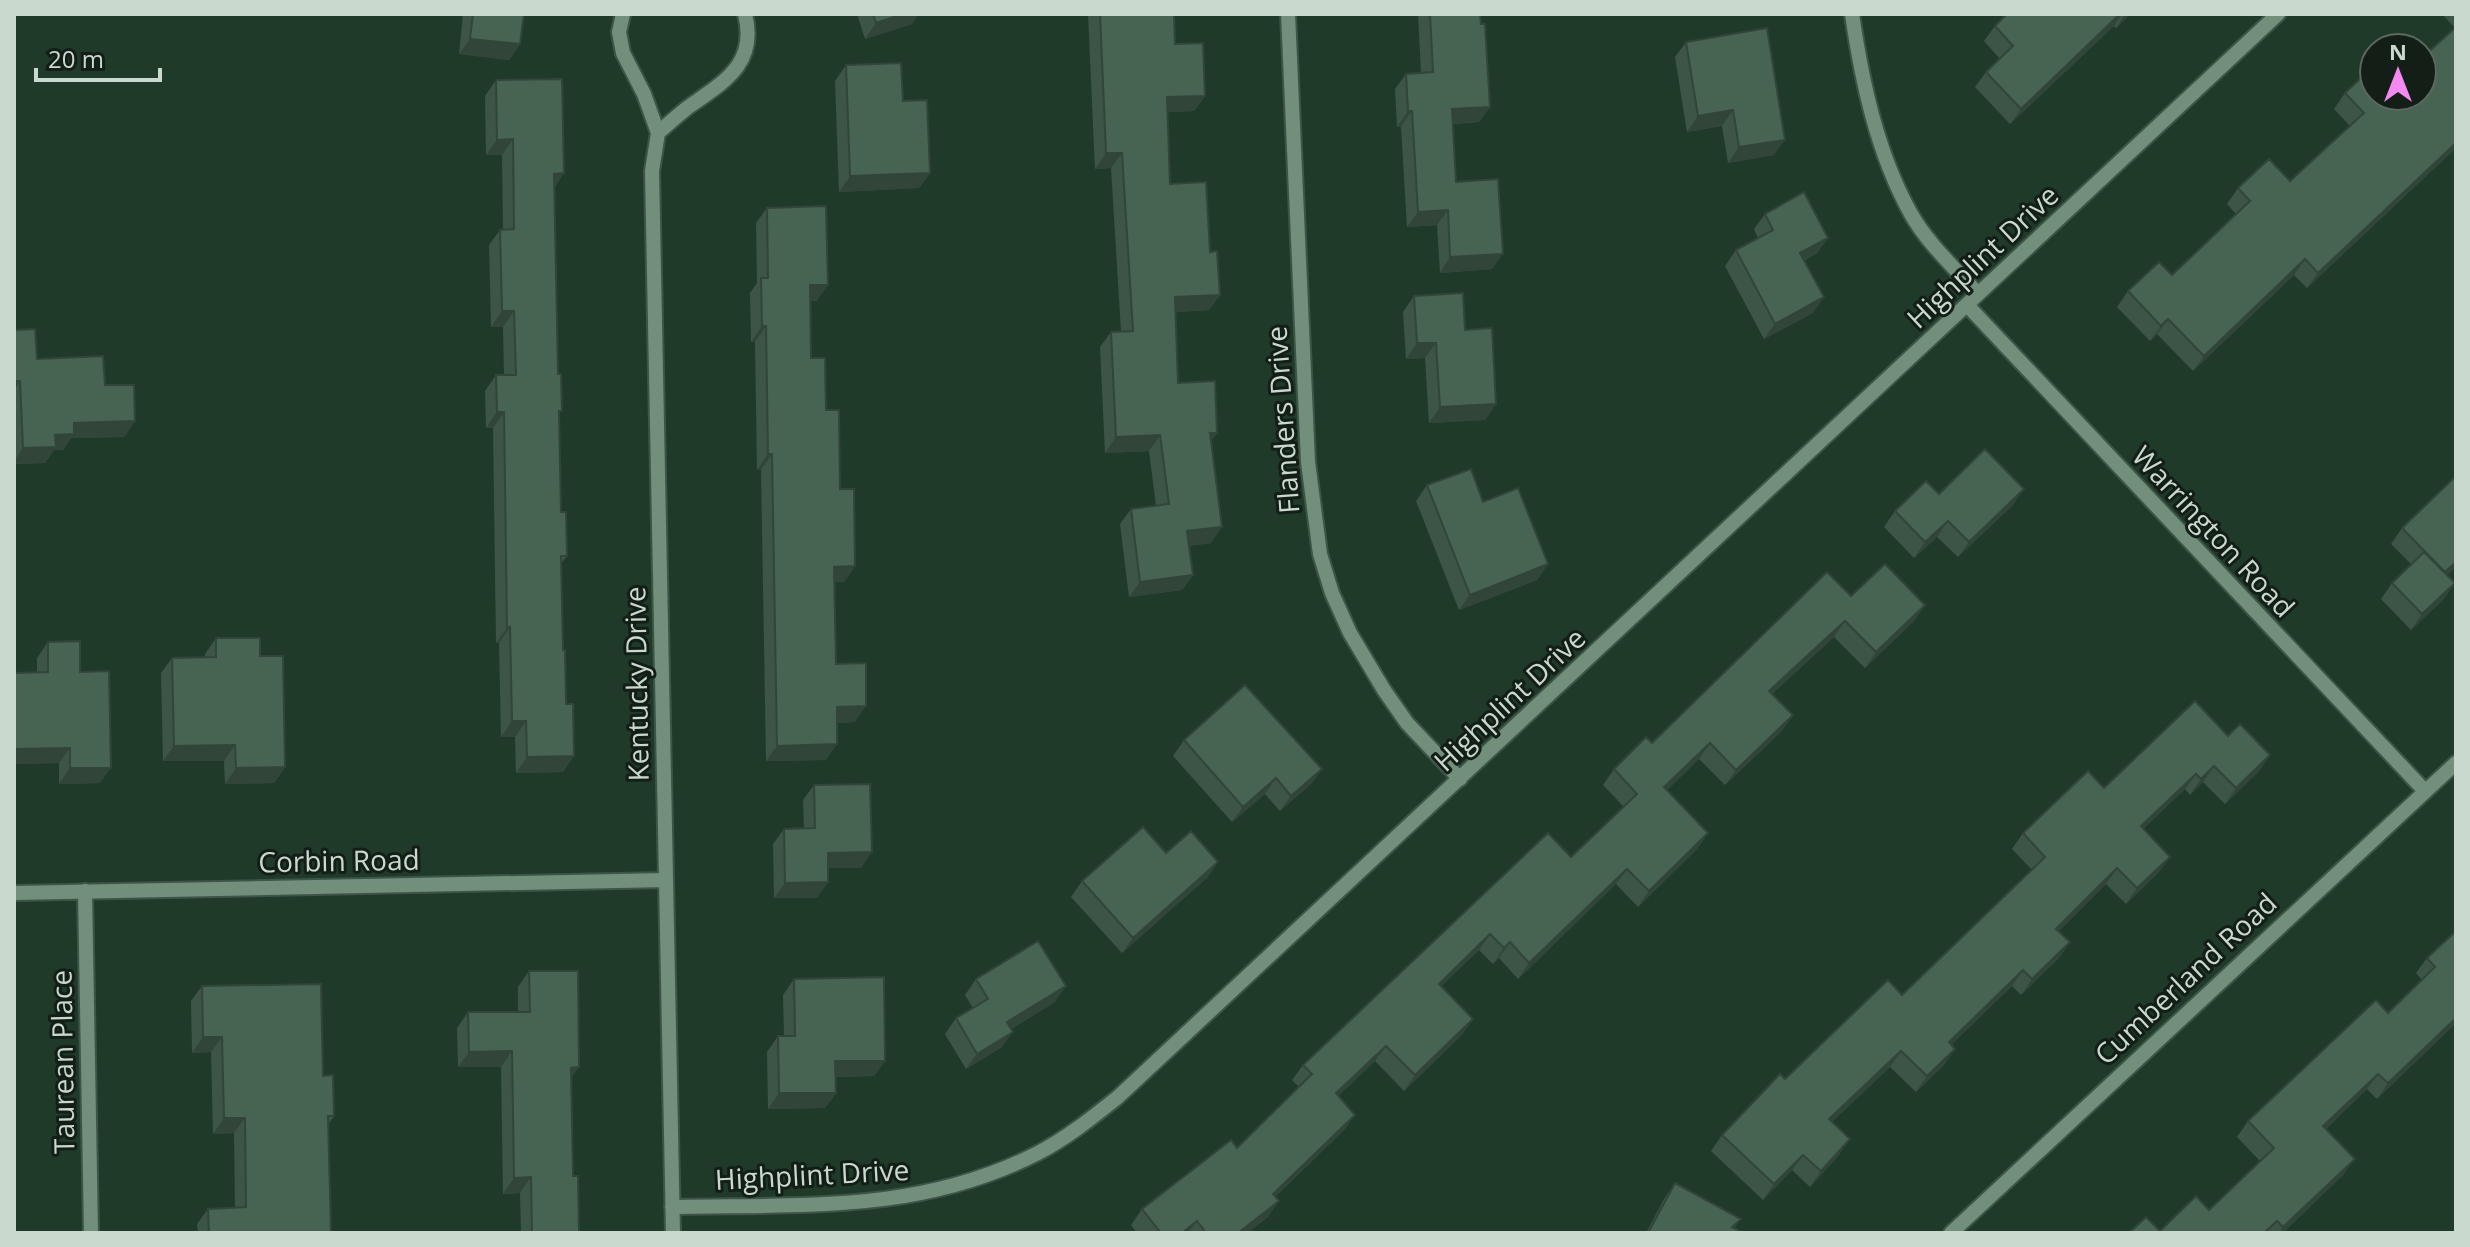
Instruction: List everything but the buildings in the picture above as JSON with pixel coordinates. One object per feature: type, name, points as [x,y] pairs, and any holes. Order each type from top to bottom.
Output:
[{"type":"street","name":"Kentucky Drive","points":[[623,14],[619,32],[623,53],[644,94],[658,133],[652,171],[673,1233]]},
{"type":"street","points":[[658,133],[724,83],[736,70],[745,53],[748,35],[745,14]]},
{"type":"street","name":"Flanders Drive","points":[[1288,14],[1308,462],[1320,554],[1332,593],[1350,633],[1384,690],[1407,723],[1460,779]]},
{"type":"street","name":"Warrington Road","points":[[1852,14],[1859,63],[1872,116],[1898,187],[1926,236],[1973,300],[2425,791]]},
{"type":"street","name":"Highplint Drive","points":[[672,1207],[889,1200],[931,1193],[981,1178],[1039,1152],[1081,1127],[1118,1097],[2278,14]]},
{"type":"street","name":"Cumberland Road","points":[[1951,1233],[2456,763]]},
{"type":"street","name":"Corbin Road","points":[[14,893],[666,880]]},
{"type":"street","name":"Taurean Place","points":[[85,891],[91,1233]]}]
